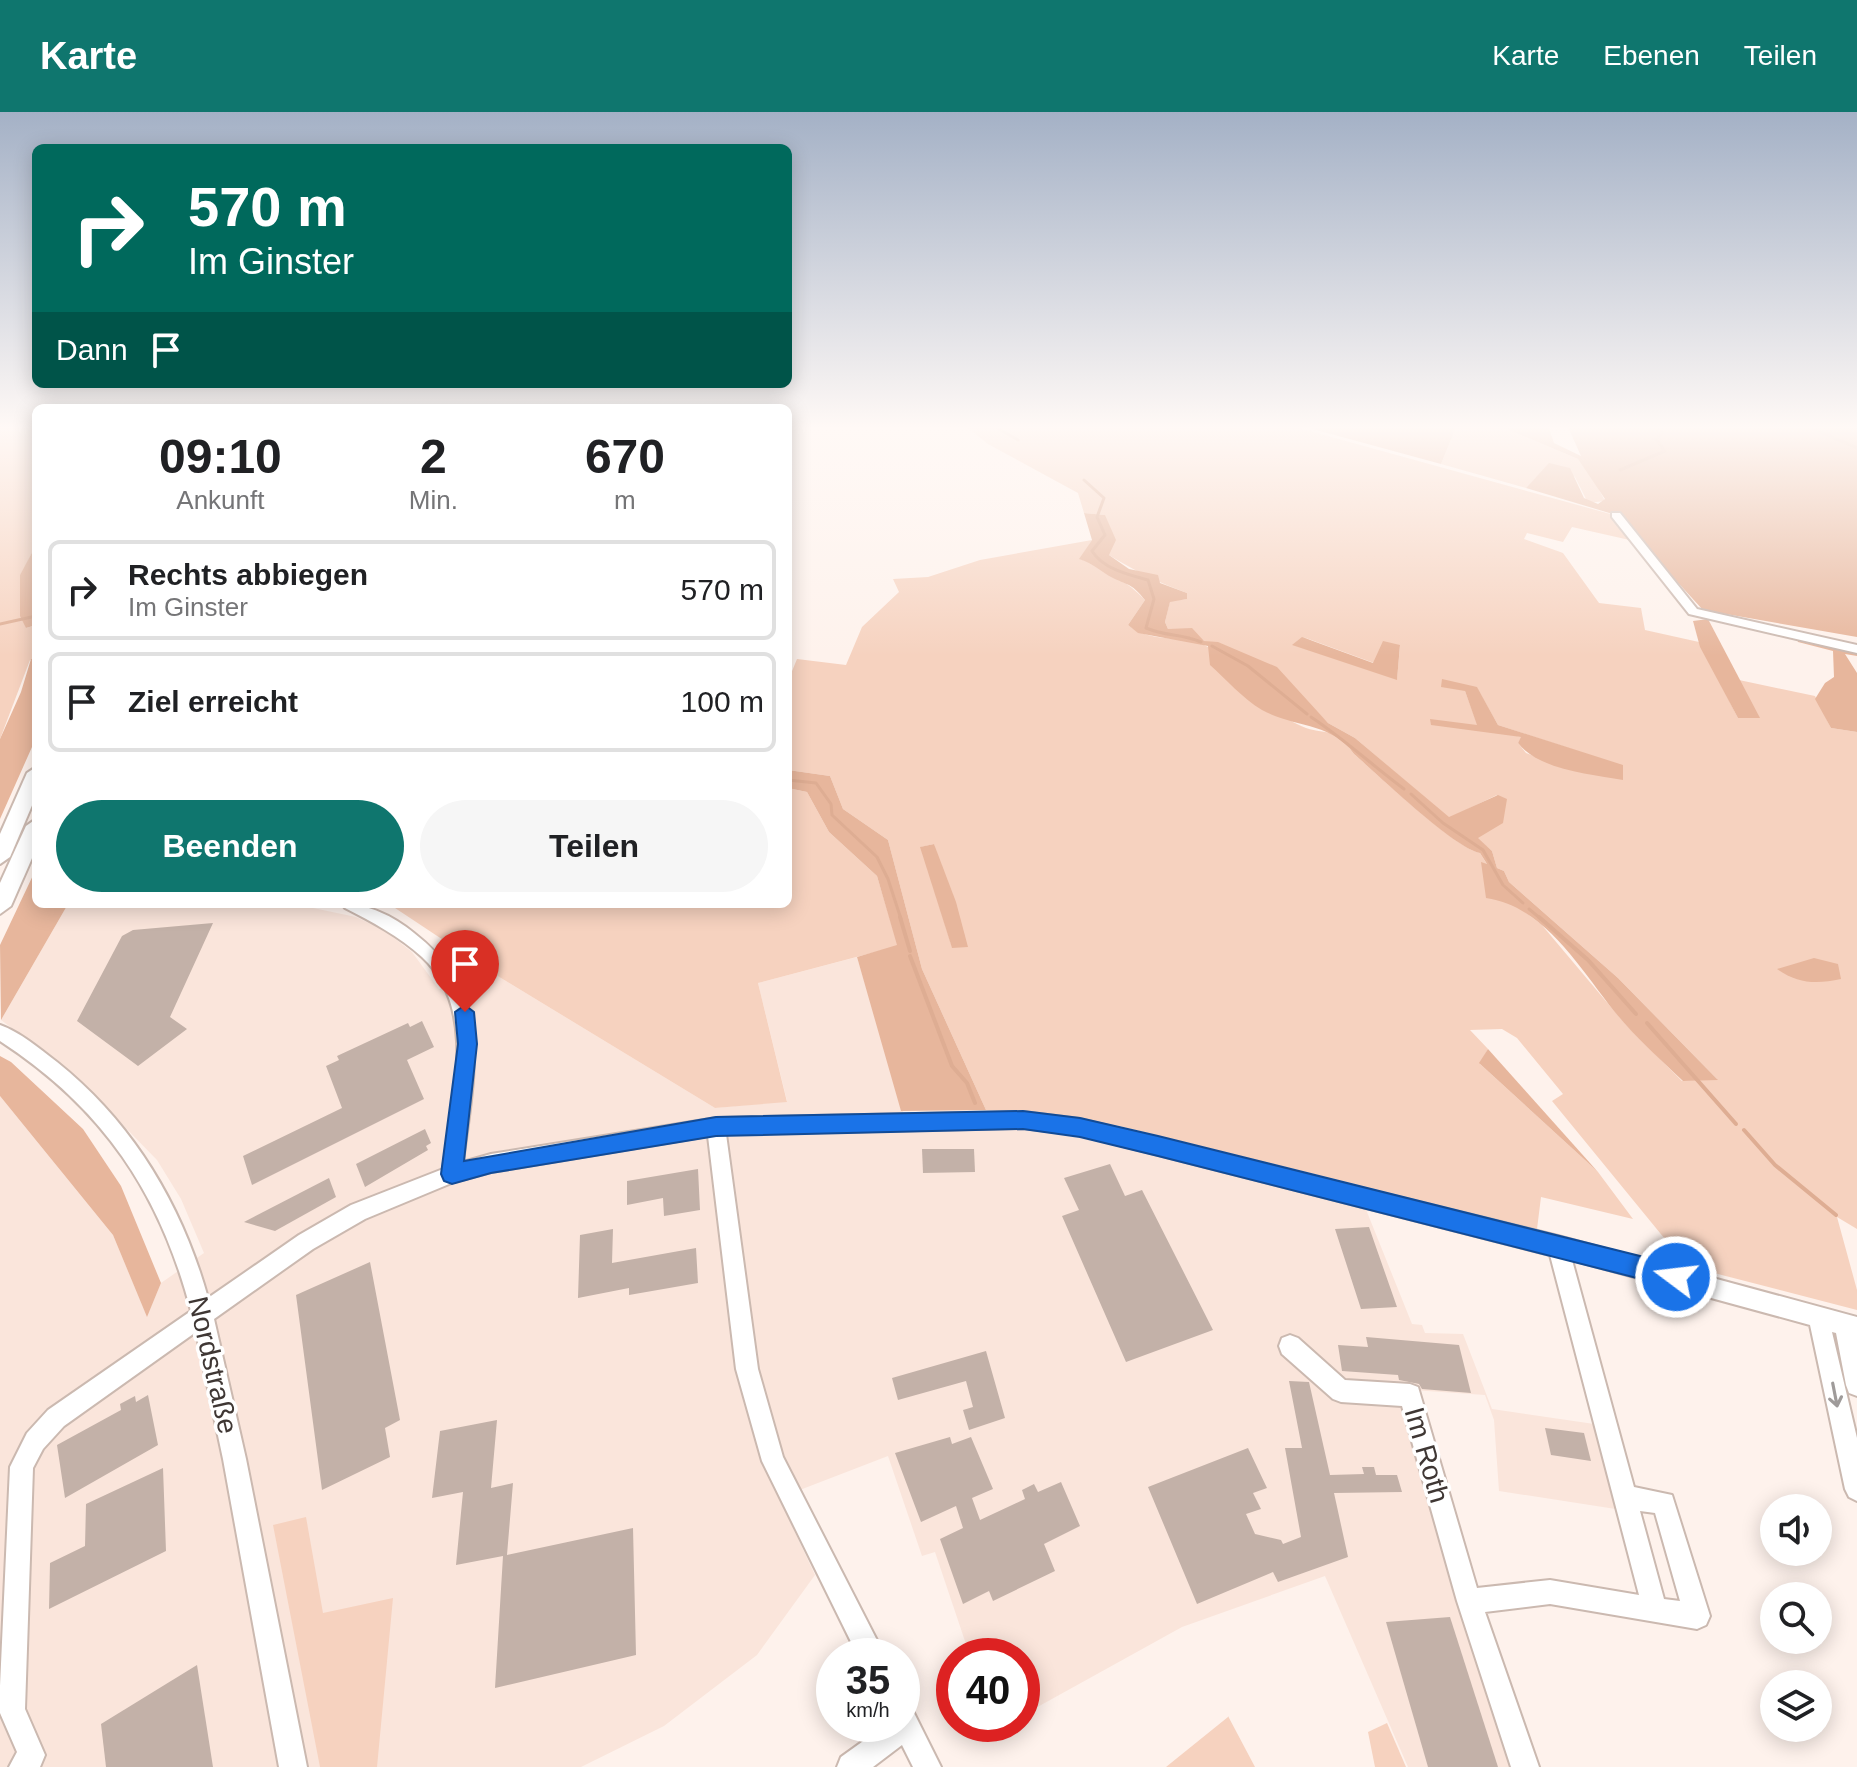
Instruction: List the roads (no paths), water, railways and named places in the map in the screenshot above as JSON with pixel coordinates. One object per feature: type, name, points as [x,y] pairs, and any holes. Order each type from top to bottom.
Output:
[{"type":"highway","points":[[0,857],[32,782]]},
{"type":"highway","points":[[0,906],[32,835]]},
{"type":"street","points":[[1616,515],[1693,612],[1857,649]]},
{"type":"street","points":[[358,908],[392,924],[422,946],[455,985],[465,1012],[468,1044],[452,1174]]},
{"type":"street","name":"Nordstraße","points":[[0,1032],[66,1079],[124,1141],[165,1207],[203,1312],[244,1501],[293,1767]]},
{"type":"street","points":[[23,1767],[32,1755],[12,1710],[22,1467],[35,1441],[56,1418],[203,1312],[358,1212],[452,1174],[491,1163],[716,1126],[1023,1120],[1080,1127],[1558,1246],[1851,1327],[1857,1385]]},
{"type":"street","points":[[716,1126],[747,1369],[773,1461],[863,1638]]},
{"type":"street","points":[[1558,1246],[1655,1610]]},
{"type":"street","points":[[1819,1319],[1857,1489]]},
{"type":"street","name":"Im Roth","points":[[1290,1346],[1341,1391],[1410,1395],[1469,1601],[1525,1767]]},
{"type":"street","points":[[1469,1601],[1550,1592],[1697,1616],[1664,1503],[1626,1497]]},
{"type":"street","points":[[851,1767],[880,1742]]},
{"type":"street","points":[[914,1742],[927,1767]]},
{"type":"waterway","points":[[1102,502],[1097,517],[1105,535],[1092,551],[1110,567],[1148,580],[1154,599],[1146,628],[1201,642]]},
{"type":"waterway","points":[[0,624],[32,617]]},
{"type":"waterway","points":[[1212,646],[1248,666],[1307,714]]},
{"type":"waterway","points":[[1311,717],[1404,789]]},
{"type":"waterway","points":[[792,780],[816,783],[831,804],[832,815],[877,857],[901,919]]},
{"type":"waterway","points":[[1411,794],[1443,823],[1483,850],[1503,885],[1523,903]]},
{"type":"waterway","points":[[1529,909],[1541,919]]},
{"type":"waterway","points":[[900,917],[910,951]]},
{"type":"waterway","points":[[1539,917],[1588,960],[1636,1014]]},
{"type":"waterway","points":[[910,956],[952,1066],[967,1083],[975,1103]]},
{"type":"waterway","points":[[1647,1023],[1736,1124]]},
{"type":"waterway","points":[[1744,1130],[1775,1165],[1836,1215]]}]
